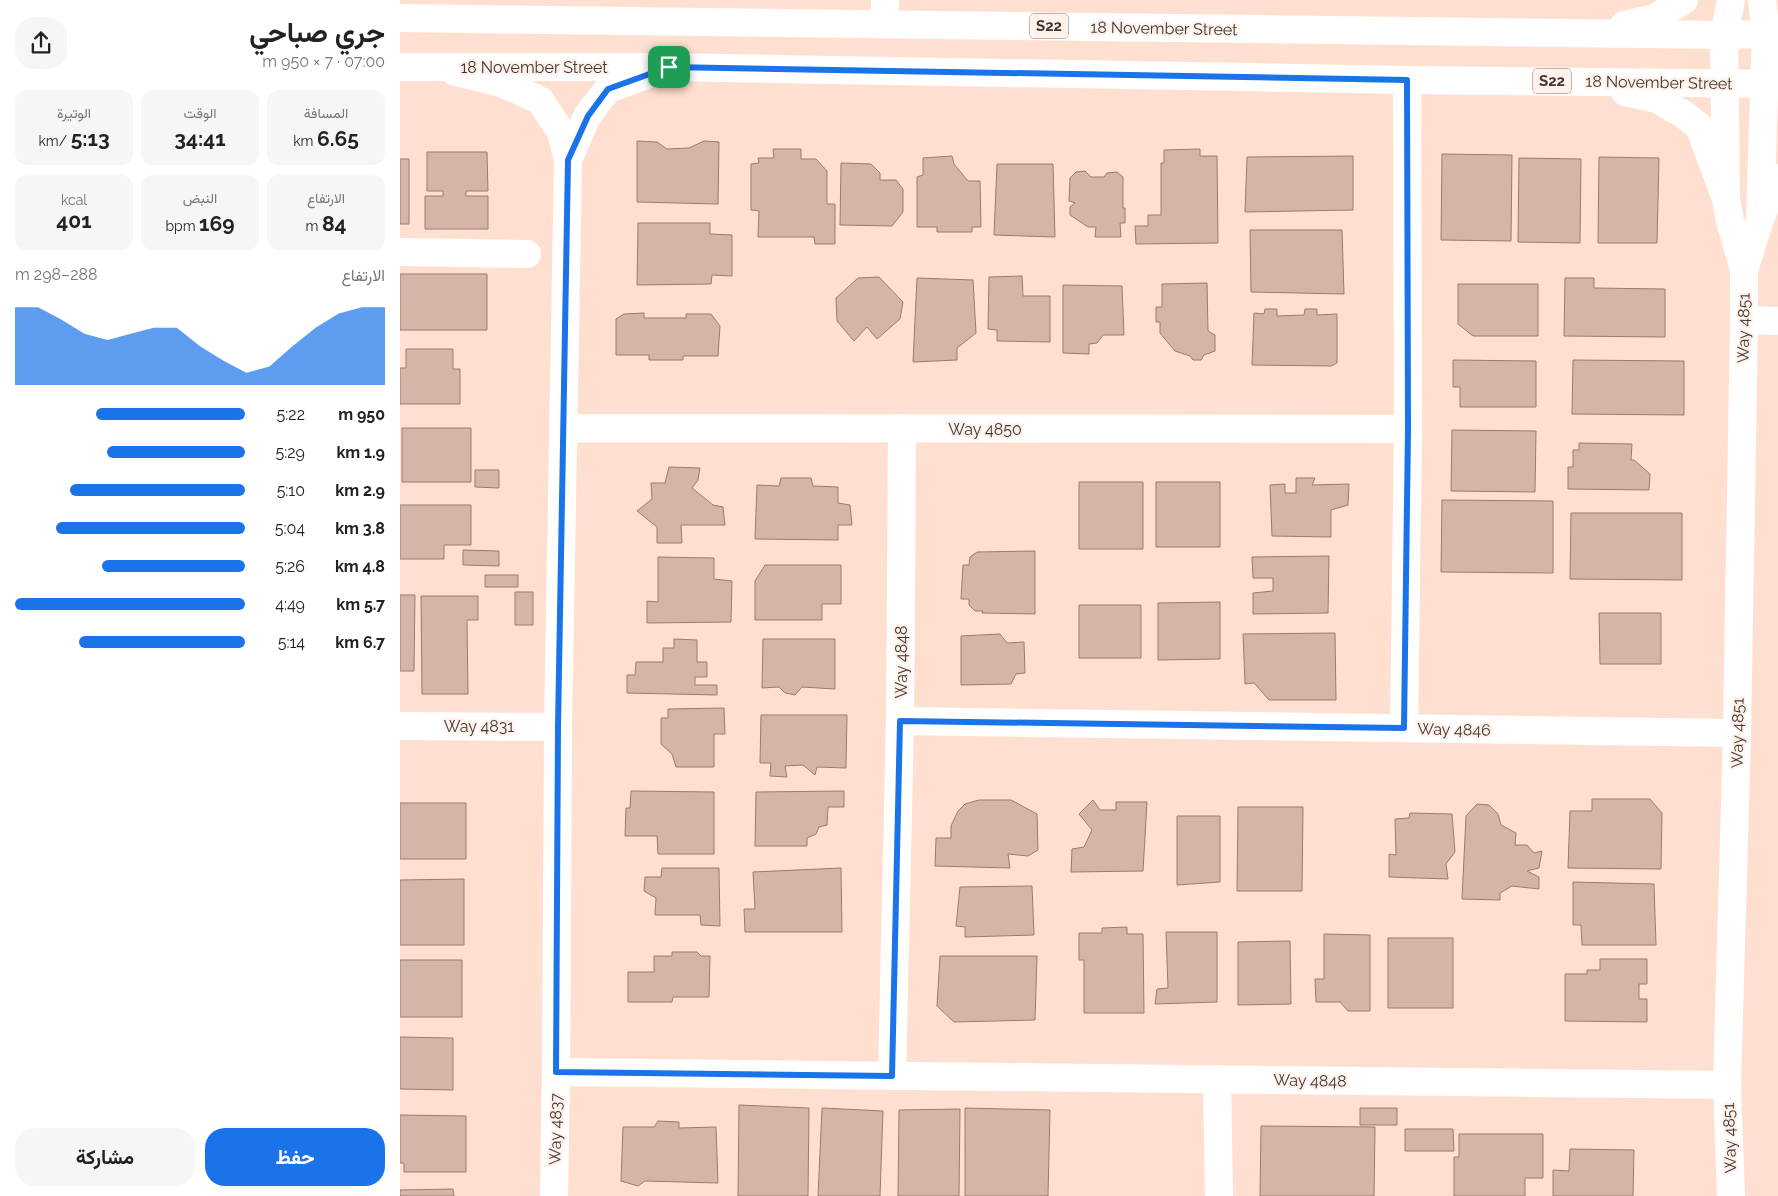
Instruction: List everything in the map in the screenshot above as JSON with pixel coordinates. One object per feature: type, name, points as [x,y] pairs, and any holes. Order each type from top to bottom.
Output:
[{"type":"street","points":[[1587,33],[1655,18],[1684,0]]},
{"type":"street","name":"Way 4851","points":[[1731,0],[1724,34],[1726,199],[1744,270],[1737,733],[1727,1085],[1731,1196]]},
{"type":"street","name":"Way 4851","points":[[1744,270],[1760,219],[1772,84],[1772,34],[1762,0]]},
{"type":"street","name":"18 November Street","points":[[400,18],[885,12],[1587,33],[1772,34]]},
{"type":"street","name":"18 November Street","points":[[400,66],[435,68],[669,67],[1407,80],[1772,84]]},
{"type":"street","name":"Way 4837","points":[[554,1196],[558,727],[568,160],[588,116],[608,89],[669,67]]},
{"type":"street","points":[[435,68],[501,83],[540,100],[561,132],[568,160]]},
{"type":"street","points":[[1404,728],[1408,429],[1407,80]]},
{"type":"street","points":[[1526,81],[1633,92],[1657,99],[1683,114],[1699,126],[1726,199]]},
{"type":"street","points":[[1760,219],[1778,178]]},
{"type":"street","points":[[400,252],[528,254]]},
{"type":"street","points":[[1744,320],[1778,321]]},
{"type":"street","name":"Way 4850","points":[[563,428],[1408,429]]},
{"type":"street","name":"Way 4848","points":[[892,1076],[900,721],[902,428]]},
{"type":"street","name":"Way 4846","points":[[900,721],[1737,733]]},
{"type":"street","name":"Way 4831","points":[[400,726],[558,727]]},
{"type":"street","name":"Way 4848","points":[[556,1072],[1727,1085]]},
{"type":"street","points":[[1217,1079],[1219,1196]]},
{"type":"building","points":[[637,141],[657,142],[667,149],[689,148],[704,141],[719,142],[718,204],[637,202]]},
{"type":"building","points":[[773,149],[801,149],[801,159],[816,159],[827,171],[827,204],[835,204],[835,244],[815,244],[814,237],[758,237],[759,211],[751,210],[751,164],[759,163],[758,158],[774,158]]},
{"type":"building","points":[[1200,149],[1200,156],[1217,156],[1218,243],[1136,244],[1135,226],[1148,226],[1148,215],[1161,215],[1161,163],[1164,163],[1164,150]]},
{"type":"building","points":[[427,152],[487,152],[488,191],[466,191],[466,196],[488,196],[488,229],[425,229],[425,196],[443,196],[443,191],[427,191]]},
{"type":"building","points":[[1442,154],[1512,155],[1511,241],[1441,240]]},
{"type":"building","points":[[952,156],[954,164],[968,181],[980,181],[981,227],[972,227],[972,232],[937,232],[937,227],[917,227],[917,177],[923,175],[923,158]]},
{"type":"building","points":[[1353,156],[1353,210],[1245,212],[1247,157]]},
{"type":"building","points":[[1599,157],[1659,158],[1657,243],[1598,243]]},
{"type":"building","points":[[1519,158],[1581,159],[1580,243],[1518,242]]},
{"type":"building","points":[[400,159],[409,159],[409,224],[400,224]]},
{"type":"building","points":[[841,163],[871,164],[880,173],[880,180],[896,180],[903,189],[903,212],[892,226],[840,225]]},
{"type":"building","points":[[997,164],[1053,164],[1055,237],[994,235]]},
{"type":"building","points":[[1085,171],[1091,177],[1104,177],[1107,173],[1117,172],[1123,177],[1125,223],[1120,223],[1121,237],[1095,237],[1096,227],[1088,227],[1070,215],[1070,207],[1075,203],[1069,201],[1070,178],[1076,172]]},
{"type":"building","points":[[638,223],[710,223],[710,234],[732,235],[732,276],[712,275],[711,284],[637,285]]},
{"type":"building","points":[[1250,230],[1342,230],[1344,294],[1251,292]]},
{"type":"building","points":[[400,274],[487,274],[487,330],[400,330]]},
{"type":"building","points":[[1022,276],[1023,296],[1050,296],[1050,342],[997,341],[997,330],[988,329],[989,277]]},
{"type":"building","points":[[879,277],[903,302],[900,319],[877,339],[867,327],[854,341],[837,321],[836,298],[858,278]]},
{"type":"building","points":[[917,278],[973,280],[976,333],[957,348],[957,360],[913,362]]},
{"type":"building","points":[[1565,278],[1594,278],[1594,288],[1665,289],[1665,337],[1564,336]]},
{"type":"building","points":[[1207,283],[1208,331],[1215,335],[1215,351],[1204,355],[1201,360],[1193,360],[1190,356],[1175,351],[1160,333],[1160,322],[1156,322],[1156,307],[1162,307],[1162,284]]},
{"type":"building","points":[[1458,284],[1538,284],[1538,336],[1473,336],[1458,324]]},
{"type":"building","points":[[1063,285],[1122,286],[1124,335],[1103,335],[1097,343],[1089,344],[1089,354],[1063,353]]},
{"type":"building","points":[[1265,309],[1277,309],[1277,316],[1304,315],[1305,309],[1317,309],[1317,315],[1337,314],[1337,363],[1331,366],[1252,365],[1254,313],[1264,314]]},
{"type":"building","points":[[644,313],[644,318],[686,318],[686,314],[711,314],[720,326],[718,356],[683,356],[683,360],[649,360],[649,355],[616,355],[616,319],[624,314]]},
{"type":"building","points":[[406,349],[453,349],[453,369],[460,369],[460,404],[400,404],[400,368],[406,368]]},
{"type":"building","points":[[1453,360],[1536,361],[1536,407],[1460,407],[1460,387],[1453,387]]},
{"type":"building","points":[[1573,360],[1684,361],[1684,415],[1572,414]]},
{"type":"building","points":[[402,428],[471,428],[471,482],[402,482]]},
{"type":"building","points":[[1452,430],[1536,431],[1535,492],[1451,491]]},
{"type":"building","points":[[1579,443],[1632,444],[1631,460],[1634,460],[1650,474],[1649,490],[1568,489],[1568,467],[1573,467],[1573,450],[1579,450]]},
{"type":"building","points":[[669,467],[700,468],[698,480],[692,488],[713,505],[723,507],[725,525],[681,525],[682,543],[657,543],[657,527],[637,511],[652,499],[651,483],[665,483]]},
{"type":"building","points":[[475,470],[499,470],[499,488],[475,487]]},
{"type":"building","points":[[781,478],[811,478],[813,486],[838,487],[838,503],[850,505],[852,525],[838,525],[838,540],[755,539],[757,485],[779,486]]},
{"type":"building","points":[[1296,478],[1315,478],[1312,485],[1349,484],[1348,505],[1331,510],[1331,537],[1272,536],[1270,485],[1285,484],[1285,493],[1296,493]]},
{"type":"building","points":[[1079,482],[1143,482],[1143,549],[1079,549]]},
{"type":"building","points":[[1156,482],[1220,482],[1220,547],[1156,547]]},
{"type":"building","points":[[1442,500],[1553,501],[1553,573],[1441,572]]},
{"type":"building","points":[[400,505],[471,505],[471,545],[444,545],[444,559],[400,559]]},
{"type":"building","points":[[1571,513],[1682,513],[1682,580],[1570,579]]},
{"type":"building","points":[[463,550],[499,551],[499,566],[463,565]]},
{"type":"building","points":[[1035,551],[1035,614],[982,613],[983,611],[975,611],[969,605],[969,599],[961,599],[963,565],[969,565],[970,557],[977,552]]},
{"type":"building","points":[[1329,556],[1328,613],[1253,614],[1253,593],[1273,591],[1273,578],[1253,578],[1252,557]]},
{"type":"building","points":[[658,557],[714,558],[714,579],[732,581],[731,622],[647,623],[647,601],[658,602]]},
{"type":"building","points":[[765,565],[841,565],[841,604],[822,604],[822,620],[755,620],[755,581]]},
{"type":"building","points":[[485,575],[518,575],[518,587],[485,587]]},
{"type":"building","points":[[515,592],[533,592],[533,625],[515,625]]},
{"type":"building","points":[[400,595],[415,595],[414,671],[400,671]]},
{"type":"building","points":[[421,596],[478,596],[478,620],[467,620],[468,694],[422,694]]},
{"type":"building","points":[[1220,602],[1220,659],[1158,660],[1158,603]]},
{"type":"building","points":[[1079,605],[1141,605],[1141,658],[1079,658]]},
{"type":"building","points":[[1599,613],[1661,613],[1661,664],[1600,664]]},
{"type":"building","points":[[1335,633],[1336,700],[1269,700],[1254,683],[1245,684],[1243,634]]},
{"type":"building","points":[[1000,634],[1007,643],[1024,642],[1025,673],[1016,674],[1011,684],[961,685],[961,636]]},
{"type":"building","points":[[674,639],[697,640],[697,662],[707,662],[707,677],[695,677],[695,685],[717,685],[717,695],[627,693],[627,675],[635,675],[636,662],[663,662],[663,648],[674,648]]},
{"type":"building","points":[[763,639],[835,639],[835,689],[802,687],[795,695],[785,693],[779,687],[762,688]]},
{"type":"building","points":[[724,708],[725,734],[714,734],[714,767],[676,767],[672,754],[661,744],[661,718],[668,718],[668,709]]},
{"type":"building","points":[[761,715],[847,715],[846,768],[817,767],[815,775],[803,765],[785,766],[787,777],[770,776],[771,763],[760,763]]},
{"type":"building","points":[[631,791],[714,792],[714,854],[658,854],[657,836],[625,836],[626,808],[630,808]]},
{"type":"building","points":[[844,791],[844,807],[828,807],[827,825],[819,827],[816,834],[807,838],[807,846],[755,846],[756,792]]},
{"type":"building","points":[[1592,799],[1650,799],[1662,813],[1661,869],[1568,868],[1570,811],[1592,811]]},
{"type":"building","points":[[979,800],[1011,800],[1037,814],[1038,850],[1028,856],[1008,854],[1010,868],[935,866],[936,838],[951,838],[951,826],[958,811],[965,804]]},
{"type":"building","points":[[1093,800],[1100,810],[1116,810],[1116,802],[1147,802],[1143,871],[1071,872],[1072,849],[1084,847],[1092,830],[1079,814]]},
{"type":"building","points":[[400,803],[466,803],[466,859],[400,859]]},
{"type":"building","points":[[1477,804],[1489,805],[1498,814],[1501,825],[1516,833],[1515,845],[1527,845],[1534,853],[1542,851],[1539,868],[1527,871],[1539,877],[1539,889],[1512,886],[1500,893],[1500,900],[1462,899],[1466,816]]},
{"type":"building","points":[[1238,807],[1303,807],[1302,891],[1237,891]]},
{"type":"building","points":[[1410,813],[1452,814],[1455,852],[1446,864],[1448,879],[1389,877],[1389,854],[1396,855],[1395,819],[1409,818]]},
{"type":"building","points":[[1177,816],[1220,816],[1220,882],[1177,885]]},
{"type":"building","points":[[662,868],[719,868],[720,926],[701,925],[700,915],[655,915],[656,898],[644,891],[645,877],[661,877]]},
{"type":"building","points":[[841,868],[842,932],[745,932],[744,909],[755,909],[753,872]]},
{"type":"building","points":[[464,879],[464,945],[400,945],[400,880]]},
{"type":"building","points":[[1573,882],[1654,884],[1656,945],[1582,945],[1581,925],[1573,925]]},
{"type":"building","points":[[1032,886],[1034,935],[965,937],[965,927],[956,926],[960,887]]},
{"type":"building","points":[[1127,927],[1127,934],[1143,934],[1144,1013],[1084,1013],[1084,960],[1079,960],[1079,933],[1102,933],[1102,928]]},
{"type":"building","points":[[1166,932],[1217,932],[1217,1002],[1155,1004],[1157,989],[1168,988]]},
{"type":"building","points":[[1324,934],[1370,935],[1370,1011],[1348,1011],[1340,1002],[1316,1002],[1315,979],[1324,979]]},
{"type":"building","points":[[1388,938],[1453,938],[1453,1008],[1388,1008]]},
{"type":"building","points":[[1290,941],[1291,1004],[1238,1005],[1238,942]]},
{"type":"building","points":[[672,952],[697,952],[701,956],[710,956],[709,997],[673,997],[672,1002],[628,1002],[628,972],[654,972],[654,956],[672,956]]},
{"type":"building","points":[[940,956],[1037,956],[1035,1020],[954,1022],[937,1006]]},
{"type":"building","points":[[1600,959],[1647,959],[1647,984],[1639,984],[1639,999],[1647,999],[1647,1022],[1565,1021],[1565,974],[1587,974],[1587,970],[1600,970]]},
{"type":"building","points":[[400,960],[462,960],[462,1017],[400,1017]]},
{"type":"building","points":[[400,1037],[453,1038],[453,1090],[400,1089]]},
{"type":"building","points":[[739,1105],[809,1108],[808,1196],[738,1196]]},
{"type":"building","points":[[822,1108],[883,1111],[880,1196],[818,1196]]},
{"type":"building","points":[[965,1108],[1050,1110],[1048,1196],[965,1196]]},
{"type":"building","points":[[1360,1108],[1397,1108],[1397,1125],[1360,1125]]},
{"type":"building","points":[[960,1109],[959,1196],[898,1196],[899,1110]]},
{"type":"building","points":[[400,1115],[466,1116],[466,1172],[404,1172],[404,1163],[400,1163]]},
{"type":"building","points":[[658,1121],[679,1122],[679,1128],[716,1127],[718,1183],[645,1181],[638,1186],[621,1181],[623,1127],[654,1127]]},
{"type":"building","points":[[1261,1126],[1375,1127],[1374,1196],[1260,1196]]},
{"type":"building","points":[[1405,1129],[1453,1129],[1454,1151],[1405,1151]]},
{"type":"building","points":[[1459,1134],[1543,1134],[1543,1178],[1525,1178],[1525,1196],[1454,1196],[1454,1157],[1459,1157]]},
{"type":"building","points":[[1570,1149],[1634,1150],[1633,1196],[1553,1196],[1553,1170],[1569,1171]]},
{"type":"building","points":[[453,1189],[454,1196],[400,1196],[400,1190]]},
{"type":"route","points":[[669,67],[1407,80],[1408,429],[1404,728],[900,721],[892,1076],[556,1072],[558,727],[568,160],[588,116],[608,89],[669,67]]}]
